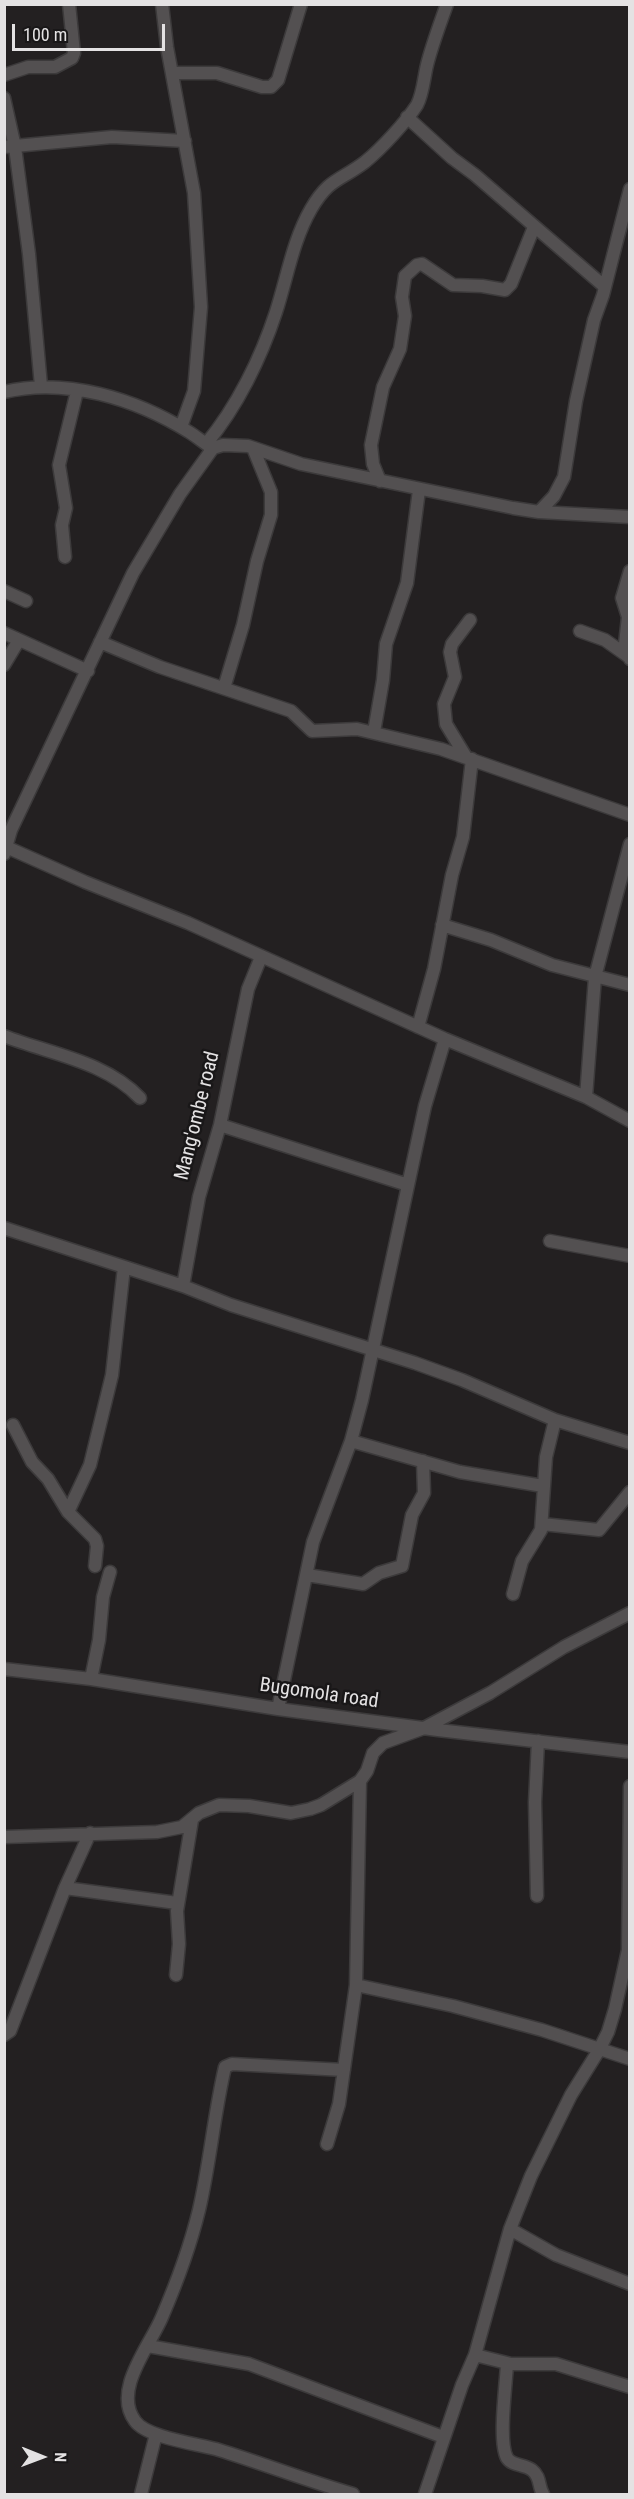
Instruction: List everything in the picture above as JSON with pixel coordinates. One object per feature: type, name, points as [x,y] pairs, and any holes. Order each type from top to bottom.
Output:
[{"type":"street","points":[[4,75],[28,67],[55,67],[72,58],[74,53],[69,4]]},
{"type":"street","points":[[162,4],[194,193],[201,318],[194,392],[181,427]]},
{"type":"street","points":[[172,73],[217,73],[262,87],[271,87],[278,80],[301,4]]},
{"type":"street","points":[[447,4],[427,64],[420,98],[407,117],[371,157],[328,184],[310,212],[296,243],[276,313],[263,345],[236,400],[153,538],[113,612],[88,671],[11,830],[5,849],[188,923],[417,1027],[586,1097],[630,1121]]},
{"type":"street","points":[[4,98],[10,147],[29,254],[41,386]]},
{"type":"street","points":[[407,117],[605,287]]},
{"type":"street","points":[[10,147],[112,137],[185,141]]},
{"type":"street","points":[[539,512],[554,496],[564,477],[576,401],[594,320],[605,287],[630,189]]},
{"type":"street","points":[[380,481],[373,464],[371,444],[383,387],[400,349],[405,316],[402,297],[406,274],[422,264],[453,285],[505,290],[511,284],[534,227]]},
{"type":"street","points":[[4,392],[41,386],[110,397],[181,427],[210,446],[253,448],[301,464],[419,490],[539,512],[630,517]]},
{"type":"street","points":[[65,557],[62,525],[66,508],[59,460],[77,391]]},
{"type":"street","points":[[224,688],[271,515],[273,496],[253,448]]},
{"type":"street","points":[[374,732],[383,680],[386,644],[407,584],[419,490]]},
{"type":"street","points":[[629,658],[626,644],[628,616],[622,595],[630,571]]},
{"type":"street","points":[[4,591],[26,601]]},
{"type":"street","points":[[417,1027],[434,969],[463,837],[469,758],[446,724],[444,704],[455,677],[450,652],[452,644],[470,620]]},
{"type":"street","points":[[580,631],[605,640],[629,658]]},
{"type":"street","points":[[4,633],[88,671]]},
{"type":"street","points":[[4,665],[19,640]]},
{"type":"street","points":[[100,642],[160,667],[291,711],[313,732],[350,728],[374,732],[469,758],[630,814]]},
{"type":"street","points":[[586,1097],[595,977],[630,844]]},
{"type":"street","points":[[442,925],[491,940],[552,964],[630,985]]},
{"type":"street","name":"Mang'ombe road","points":[[183,1286],[199,1197],[220,1125],[248,989],[261,957]]},
{"type":"street","points":[[4,1036],[104,1072],[132,1090],[140,1098]]},
{"type":"street","points":[[278,1709],[313,1542],[351,1441],[373,1350],[425,1106],[445,1039]]},
{"type":"street","points":[[220,1125],[408,1185]]},
{"type":"street","points":[[4,1228],[462,1380],[555,1420],[630,1443]]},
{"type":"street","points":[[550,1241],[630,1256]]},
{"type":"street","points":[[68,1512],[91,1461],[112,1375],[124,1267]]},
{"type":"street","points":[[513,1594],[522,1561],[538,1537],[542,1524],[546,1457],[555,1420]]},
{"type":"street","points":[[13,1425],[32,1462],[51,1482],[68,1512],[95,1539],[97,1546],[95,1566]]},
{"type":"street","points":[[351,1441],[460,1472],[543,1486]]},
{"type":"street","points":[[307,1575],[363,1584],[379,1573],[402,1566],[412,1515],[424,1493],[423,1461]]},
{"type":"street","points":[[542,1524],[599,1530],[630,1492]]},
{"type":"street","points":[[92,1678],[103,1597],[110,1572]]},
{"type":"street","points":[[4,1837],[149,1833],[179,1828],[211,1807],[219,1805],[299,1812],[321,1805],[360,1781],[367,1772],[373,1753],[389,1740],[424,1728],[490,1693],[564,1647],[630,1613]]},
{"type":"street","name":"Bugomola road","points":[[4,1669],[92,1678],[278,1709],[630,1752]]},
{"type":"street","points":[[537,1896],[538,1741]]},
{"type":"street","points":[[327,2144],[335,2121],[356,1985],[360,1781]]},
{"type":"street","points":[[425,2494],[443,2437],[475,2355],[510,2229],[531,2176],[554,2128],[599,2050],[608,2032],[615,2009],[628,1950],[630,1786]]},
{"type":"street","points":[[176,1975],[179,1944],[177,1904],[192,1820]]},
{"type":"street","points":[[4,2035],[10,2031],[65,1888],[90,1833]]},
{"type":"street","points":[[65,1888],[177,1904]]},
{"type":"street","points":[[356,1985],[453,2006],[542,2030],[630,2059]]},
{"type":"street","points":[[344,2070],[232,2064],[225,2067],[192,2236],[181,2273],[154,2337],[134,2372],[128,2393],[128,2407],[135,2422],[156,2434],[220,2451],[353,2494]]},
{"type":"street","points":[[510,2229],[556,2255],[630,2284]]},
{"type":"street","points":[[148,2346],[249,2364],[443,2437]]},
{"type":"street","points":[[475,2355],[507,2364],[556,2364],[630,2387]]},
{"type":"street","points":[[507,2364],[503,2418],[506,2455],[510,2462],[533,2471],[540,2480],[543,2494]]},
{"type":"street","points":[[141,2494],[156,2434]]}]
